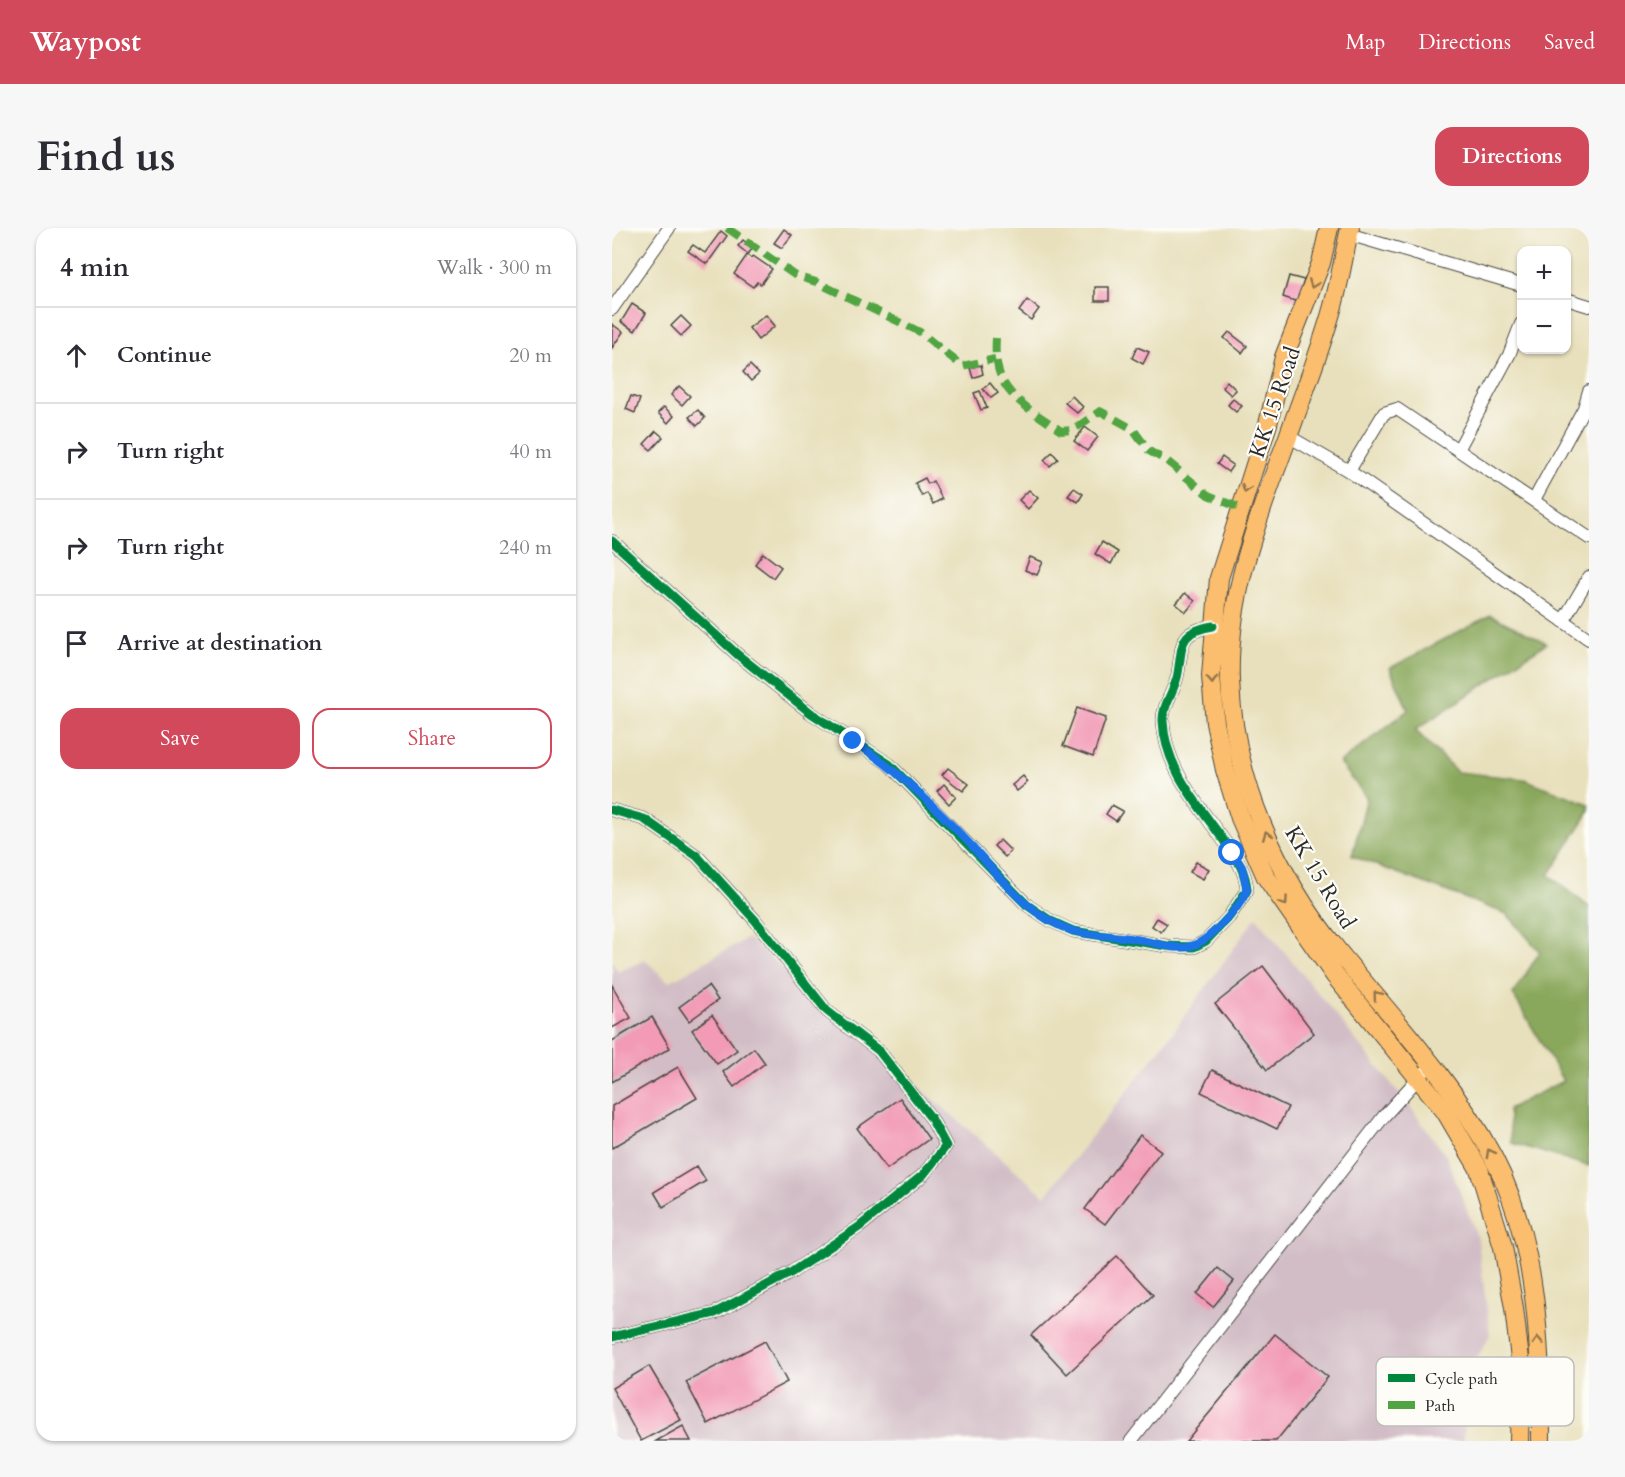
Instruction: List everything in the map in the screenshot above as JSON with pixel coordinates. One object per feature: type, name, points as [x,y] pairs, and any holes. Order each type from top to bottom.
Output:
[{"type":"highway","name":"KK 15 Road","points":[[1329,228],[1321,263],[1284,357],[1268,424],[1219,578],[1213,626],[1211,676],[1215,723],[1240,818],[1266,877],[1335,976],[1445,1111],[1479,1169],[1503,1247],[1519,1357]]},
{"type":"highway","name":"KK 15 Road","points":[[1349,231],[1333,306],[1258,515],[1235,602],[1230,679],[1247,785],[1271,848],[1305,905],[1337,950],[1432,1064],[1467,1112],[1495,1161],[1527,1254],[1536,1304],[1538,1357]]},
{"type":"highway","name":"KK 15 Road","points":[[1519,1426],[1519,1441]]},
{"type":"highway","name":"KK 15 Road","points":[[1540,1426],[1541,1441]]},
{"type":"street","points":[[612,309],[669,228]]},
{"type":"street","points":[[1349,231],[1517,284]]},
{"type":"street","points":[[1569,300],[1589,306]]},
{"type":"street","points":[[1458,450],[1509,355],[1517,334]]},
{"type":"street","points":[[1534,500],[1584,408],[1589,391]]},
{"type":"street","points":[[1349,471],[1384,413],[1397,409],[1589,538]]},
{"type":"street","points":[[1288,436],[1349,471],[1589,639]]},
{"type":"street","points":[[612,541],[738,655],[811,713],[890,764],[969,844],[1006,886],[1027,904],[1051,921],[1073,931],[1167,946],[1194,947],[1206,941],[1240,903],[1247,890],[1242,867],[1173,766],[1164,726],[1163,718],[1177,686],[1183,641],[1191,631],[1213,626]]},
{"type":"street","points":[[1563,621],[1589,577]]},
{"type":"street","points":[[612,810],[644,819],[697,856],[755,920],[827,1011],[879,1051],[931,1118],[946,1146],[923,1175],[859,1227],[792,1272],[715,1313],[612,1337]]},
{"type":"street","points":[[1131,1441],[1384,1116],[1432,1064]]},
{"type":"shaded area","points":[[1256,917],[1412,1109],[1446,1156],[1478,1239],[1490,1335],[1478,1357],[1376,1357],[1376,1426],[1464,1426],[1464,1441],[612,1441],[612,961],[618,972],[645,960],[669,982],[748,938],[1045,1196],[1172,1034]]},
{"type":"green space","points":[[1490,615],[1547,643],[1415,730],[1457,772],[1524,779],[1589,804],[1589,812],[1549,875],[1589,907],[1589,1166],[1511,1143],[1508,1109],[1563,1081],[1513,994],[1540,952],[1507,914],[1352,856],[1367,798],[1340,763],[1408,710],[1390,668]]},
{"type":"building","points":[[784,229],[792,235],[782,248],[774,243]]},
{"type":"building","points":[[721,231],[727,236],[707,264],[688,251],[693,245],[705,253]]},
{"type":"building","points":[[743,240],[753,248],[748,254],[738,246]]},
{"type":"building","points":[[747,255],[751,258],[753,256],[772,269],[761,284],[757,282],[753,287],[734,274]]},
{"type":"building","points":[[1289,276],[1304,280],[1298,302],[1283,297]]},
{"type":"building","points":[[1095,287],[1109,287],[1109,301],[1095,301]]},
{"type":"building","points":[[1027,300],[1039,309],[1031,320],[1019,311]]},
{"type":"building","points":[[632,304],[646,313],[635,331],[621,322]]},
{"type":"building","points":[[766,315],[775,326],[758,340],[749,328]]},
{"type":"building","points":[[681,316],[691,326],[681,336],[671,326]]},
{"type":"building","points":[[612,324],[623,332],[612,348]]},
{"type":"building","points":[[1229,332],[1247,346],[1242,353],[1224,338]]},
{"type":"building","points":[[1137,347],[1149,352],[1143,364],[1132,358]]},
{"type":"building","points":[[750,365],[759,374],[751,381],[743,372]]},
{"type":"building","points":[[981,365],[983,374],[973,378],[970,368]]},
{"type":"building","points":[[1227,381],[1236,390],[1231,395],[1222,387]]},
{"type":"building","points":[[990,383],[998,393],[991,398],[983,389]]},
{"type":"building","points":[[679,386],[690,396],[682,405],[671,395]]},
{"type":"building","points":[[980,391],[987,408],[981,410],[974,393]]},
{"type":"building","points":[[631,396],[640,399],[635,413],[626,409]]},
{"type":"building","points":[[1072,396],[1083,407],[1077,413],[1065,403]]},
{"type":"building","points":[[1233,399],[1242,406],[1236,412],[1228,405]]},
{"type":"building","points":[[664,407],[674,416],[668,423],[658,413]]},
{"type":"building","points":[[698,410],[705,418],[697,426],[689,417]]},
{"type":"building","points":[[1085,427],[1098,437],[1087,451],[1074,441]]},
{"type":"building","points":[[656,431],[663,437],[651,450],[644,444]]},
{"type":"building","points":[[1052,452],[1058,459],[1050,466],[1044,460]]},
{"type":"building","points":[[1222,457],[1233,465],[1228,472],[1217,464]]},
{"type":"building","points":[[925,478],[928,484],[933,481],[942,499],[933,504],[927,493],[922,496],[915,483]]},
{"type":"building","points":[[1074,488],[1083,494],[1078,502],[1068,496]]},
{"type":"building","points":[[1029,490],[1038,498],[1028,509],[1019,500]]},
{"type":"building","points":[[1102,542],[1118,552],[1111,564],[1095,554]]},
{"type":"building","points":[[763,553],[781,567],[773,578],[755,564]]},
{"type":"building","points":[[1030,557],[1043,562],[1037,575],[1025,570]]},
{"type":"building","points":[[1185,593],[1195,601],[1186,612],[1176,604]]},
{"type":"building","points":[[1077,708],[1106,718],[1093,757],[1063,746]]},
{"type":"building","points":[[948,768],[969,784],[963,791],[942,775]]},
{"type":"building","points":[[1023,776],[1028,782],[1017,791],[1012,785]]},
{"type":"building","points":[[944,784],[956,797],[949,804],[937,791]]},
{"type":"building","points":[[1112,805],[1123,811],[1116,821],[1106,814]]},
{"type":"building","points":[[1000,840],[1011,851],[1005,857],[994,846]]},
{"type":"building","points":[[1196,862],[1209,869],[1203,879],[1190,872]]},
{"type":"building","points":[[1157,918],[1167,924],[1161,932],[1152,926]]},
{"type":"building","points":[[1263,966],[1314,1033],[1267,1070],[1215,1004]]},
{"type":"building","points":[[612,985],[631,1018],[612,1028]]},
{"type":"building","points":[[708,986],[718,1000],[689,1021],[679,1007]]},
{"type":"building","points":[[712,1015],[737,1050],[717,1064],[692,1030]]},
{"type":"building","points":[[652,1017],[670,1048],[612,1082],[612,1041]]},
{"type":"building","points":[[754,1048],[765,1063],[734,1087],[723,1072]]},
{"type":"building","points":[[678,1067],[697,1098],[612,1148],[612,1106]]},
{"type":"building","points":[[1212,1070],[1288,1107],[1277,1129],[1201,1092]]},
{"type":"building","points":[[900,1098],[929,1139],[887,1169],[857,1128]]},
{"type":"building","points":[[1140,1135],[1161,1151],[1105,1224],[1085,1209]]},
{"type":"building","points":[[697,1166],[706,1181],[663,1207],[654,1192]]},
{"type":"building","points":[[1117,1256],[1153,1295],[1067,1374],[1031,1335]]},
{"type":"building","points":[[1218,1268],[1234,1281],[1213,1307],[1197,1294]]},
{"type":"building","points":[[1275,1334],[1328,1377],[1276,1441],[1186,1441]]},
{"type":"building","points":[[765,1341],[787,1382],[708,1424],[686,1382]]},
{"type":"building","points":[[649,1366],[681,1420],[641,1441],[612,1388]]},
{"type":"building","points":[[683,1426],[691,1441],[656,1441]]},
{"type":"marked path","points":[[727,228],[796,276],[816,282],[920,332],[962,366],[995,359]]},
{"type":"marked path","points":[[996,338],[999,372],[1012,395],[1022,404],[1061,431],[1073,430],[1100,411],[1133,429],[1149,451],[1167,461],[1208,495],[1240,508]]},
{"type":"cycle path","points":[[612,541],[738,655],[811,713],[889,764],[1027,905],[1051,921],[1073,931],[1167,946],[1194,947],[1206,941],[1229,917],[1247,890],[1238,862],[1192,797],[1169,754],[1165,738],[1163,715],[1177,679],[1182,646],[1188,635],[1202,628],[1213,626]]},
{"type":"cycle path","points":[[612,810],[644,819],[697,856],[755,920],[827,1011],[879,1051],[931,1118],[946,1146],[923,1175],[859,1227],[792,1272],[715,1313],[612,1337]]},
{"type":"route","points":[[853,741],[890,764],[969,844],[1006,886],[1051,921],[1073,931],[1137,939],[1167,946],[1194,947],[1206,941],[1244,898],[1247,883],[1242,867],[1232,853]]}]
